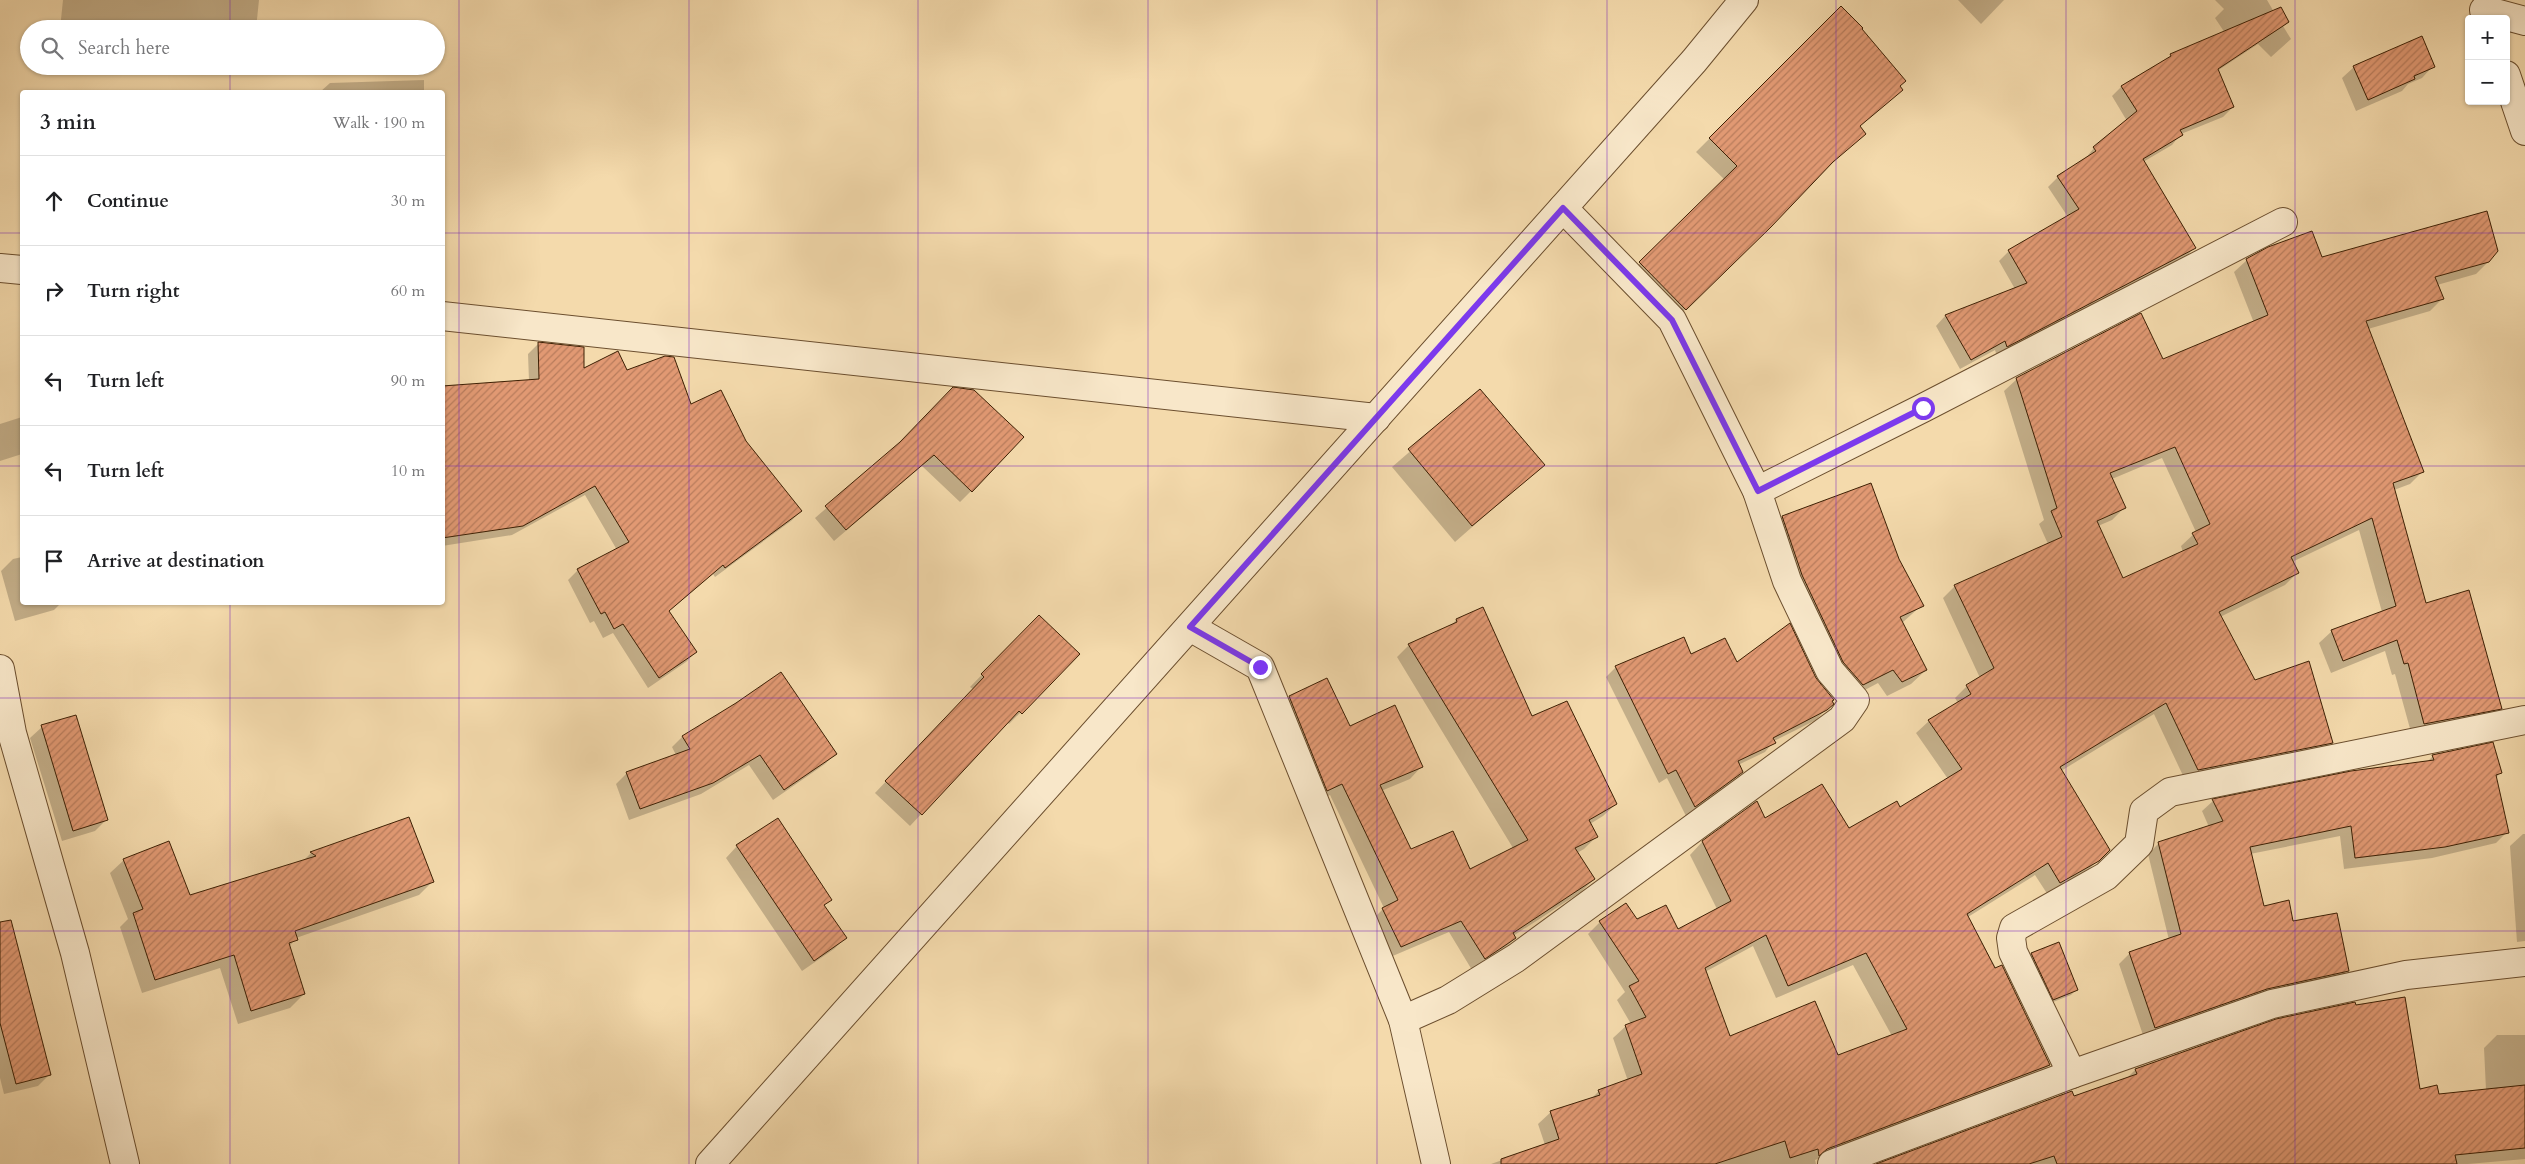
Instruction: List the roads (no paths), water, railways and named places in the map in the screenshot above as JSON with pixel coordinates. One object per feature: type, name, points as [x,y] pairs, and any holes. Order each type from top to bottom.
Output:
[{"type":"street","points":[[710,1164],[1694,61],[1744,0]]},
{"type":"street","points":[[2483,10],[2525,21]]},
{"type":"street","points":[[2510,87],[2525,131]]},
{"type":"street","points":[[1403,1020],[1448,1000],[1516,958],[1842,719],[1855,700],[1830,671],[1787,581],[1758,491],[1672,320],[1563,208]]},
{"type":"street","points":[[1758,491],[2283,222]]},
{"type":"street","points":[[0,268],[20,270]]},
{"type":"street","points":[[445,316],[1376,418]]},
{"type":"street","points":[[1190,627],[1260,667],[1403,1020],[1436,1164]]},
{"type":"street","points":[[0,669],[6,735],[75,954],[125,1164]]},
{"type":"street","points":[[2072,1074],[2013,952],[2011,938],[2014,928],[2106,876],[2139,844],[2144,811],[2170,792],[2525,720]]},
{"type":"street","points":[[1832,1164],[2072,1074],[2272,1004],[2406,975],[2525,962]]}]
